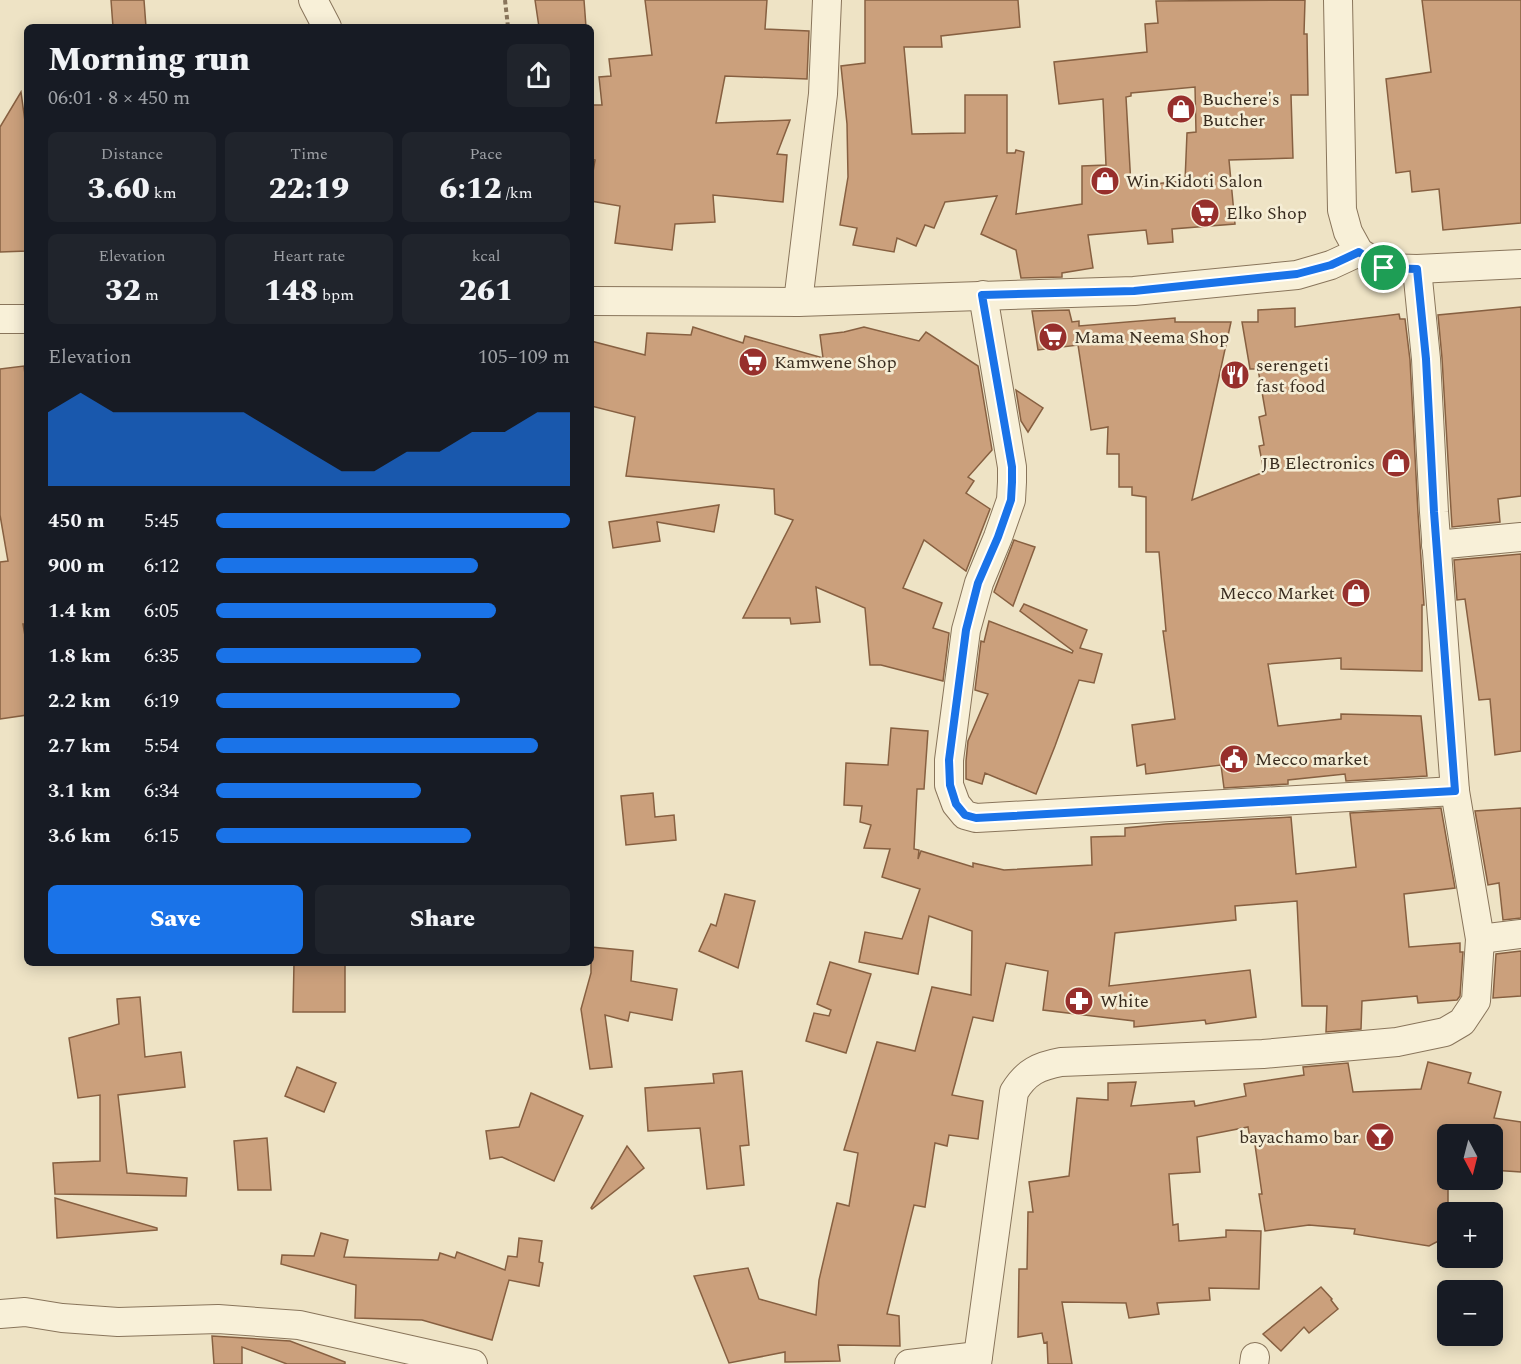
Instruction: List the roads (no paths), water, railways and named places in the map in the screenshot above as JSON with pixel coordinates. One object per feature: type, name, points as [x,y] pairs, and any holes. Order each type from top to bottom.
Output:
[{"type":"street","points":[[314,0],[326,24]]},
{"type":"street","points":[[798,302],[823,94],[827,0]]},
{"type":"street","points":[[1338,0],[1342,210],[1348,232],[1359,252],[1384,268],[1417,269],[1521,264]]},
{"type":"street","points":[[594,301],[798,302],[1134,291],[1297,274],[1331,265],[1359,252]]},
{"type":"street","points":[[909,1364],[977,1360],[1014,1092],[1019,1082],[1043,1065],[1061,1062],[1263,1054],[1396,1042],[1445,1032],[1462,1022],[1476,1000],[1480,939],[1455,791],[1436,545],[1426,359],[1417,269]]},
{"type":"street","points":[[982,295],[1012,467],[1012,482],[1011,500],[978,583],[966,630],[949,760],[950,785],[956,804],[965,815],[976,818],[1455,791]]},
{"type":"street","points":[[0,319],[24,319]]},
{"type":"street","points":[[1436,545],[1521,537]]},
{"type":"street","points":[[1480,939],[1521,934]]},
{"type":"street","points":[[0,1314],[25,1312],[62,1318],[118,1322],[218,1319],[299,1325],[473,1364]]},
{"type":"place","name":"Buchere's Butcher","points":[[1181,109]]},
{"type":"place","name":"Win Kidoti Salon","points":[[1105,181]]},
{"type":"place","name":"Elko Shop","points":[[1205,213]]},
{"type":"place","name":"Mama Neema Shop","points":[[1053,337]]},
{"type":"place","name":"Kamwene Shop","points":[[753,362]]},
{"type":"place","name":"serengeti fast food","points":[[1235,375]]},
{"type":"place","name":"JB Electronics","points":[[1396,463]]},
{"type":"place","name":"Mecco Market","points":[[1356,593]]},
{"type":"place","name":"Mecco market","points":[[1234,759]]},
{"type":"place","name":"White","points":[[1079,1001]]},
{"type":"place","name":"bayachamo bar","points":[[1380,1137]]}]
